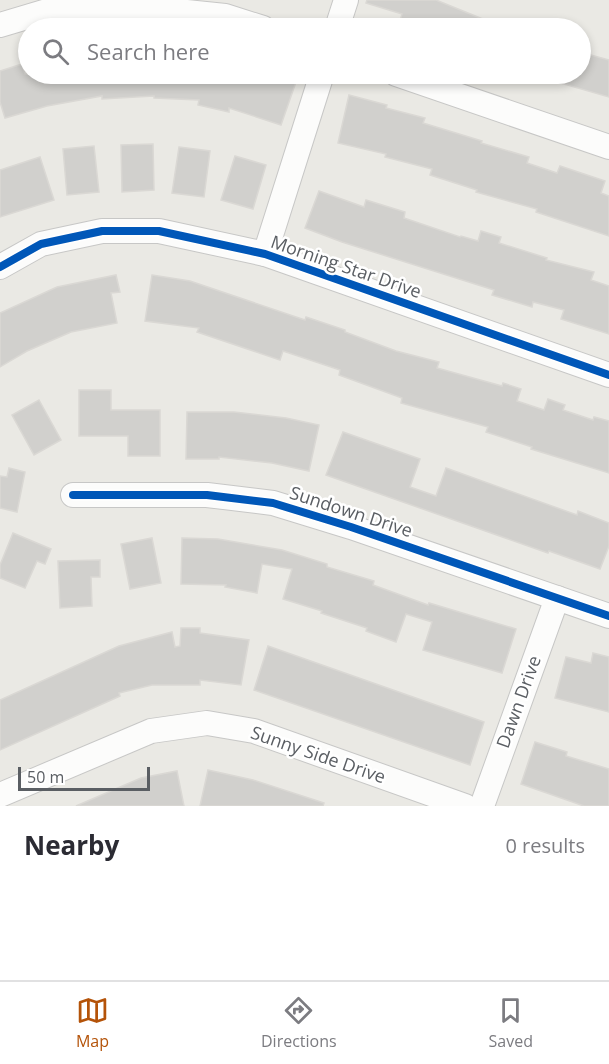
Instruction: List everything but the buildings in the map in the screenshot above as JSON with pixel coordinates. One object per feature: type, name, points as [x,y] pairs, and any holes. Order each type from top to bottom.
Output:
[{"type":"street","points":[[340,18],[346,0]]},
{"type":"street","points":[[23,18],[57,8],[149,8],[231,18]]},
{"type":"street","points":[[0,25],[18,20]]},
{"type":"street","points":[[265,254],[319,84]]},
{"type":"street","points":[[425,84],[609,147]]},
{"type":"street","name":"Morning Star Drive","points":[[0,267],[41,244],[102,231],[159,231],[265,254],[609,375]]},
{"type":"street","name":"Sundown Drive","points":[[73,495],[207,495],[273,503],[351,527],[609,616]]},
{"type":"street","name":"Dawn Drive","points":[[482,806],[557,598]]},
{"type":"street","name":"Sunny Side Drive","points":[[0,795],[151,731],[207,723],[254,731],[465,806]]},
{"type":"cycle path","points":[[0,267],[41,244],[102,231],[159,231],[265,254],[609,375]]},
{"type":"cycle path","points":[[73,495],[207,495],[273,503],[351,527],[609,616]]}]
